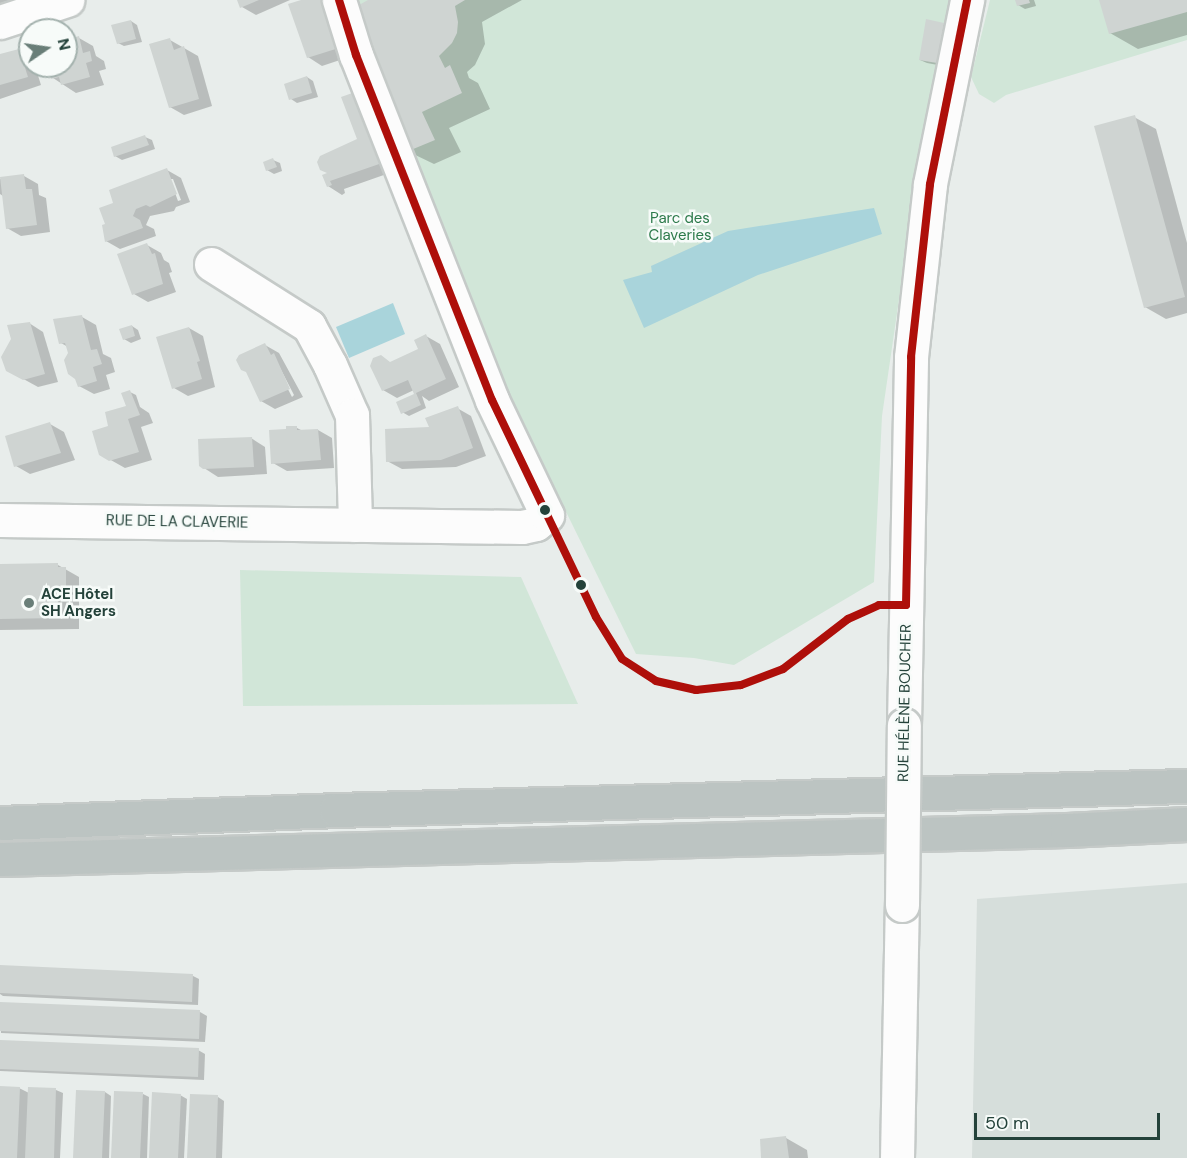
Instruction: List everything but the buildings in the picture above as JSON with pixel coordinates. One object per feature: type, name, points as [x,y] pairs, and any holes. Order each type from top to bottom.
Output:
[{"type":"highway","points":[[0,823],[336,810],[1187,786]]},
{"type":"highway","points":[[0,859],[1067,830],[1187,824]]},
{"type":"street","points":[[0,22],[67,0]]},
{"type":"street","name":"RUE DE LA CLAVERIE","points":[[0,520],[522,527],[536,524],[547,515],[492,400],[356,55],[339,0]]},
{"type":"street","name":"RUE HÉLÈNE BOUCHER","points":[[897,1158],[911,357],[930,184],[967,0]]},
{"type":"street","points":[[211,264],[309,326],[330,365],[352,415],[355,525]]},
{"type":"shaded area","points":[[1187,883],[1187,1158],[972,1158],[977,899]]},
{"type":"green space","name":"Parc des Claveries","points":[[345,0],[957,0],[922,142],[882,416],[874,582],[734,665],[694,658],[636,654],[480,337]]},
{"type":"green space","points":[[990,0],[1187,0],[1187,40],[1006,95],[994,103],[979,94],[971,77]]},
{"type":"green space","points":[[240,570],[521,577],[578,704],[243,706]]},
{"type":"water","points":[[874,208],[882,234],[758,275],[644,328],[623,280],[652,272],[651,266],[728,231]]},
{"type":"water","points":[[393,303],[405,334],[349,358],[336,327]]},
{"type":"transit line","points":[[339,0],[356,55],[492,400],[596,617],[622,659],[656,681],[696,690],[741,685],[783,669],[848,619],[879,605],[906,605],[911,357],[930,184],[967,0]]},
{"type":"place","name":"ACE Hôtel SH Angers","points":[[29,603]]}]
